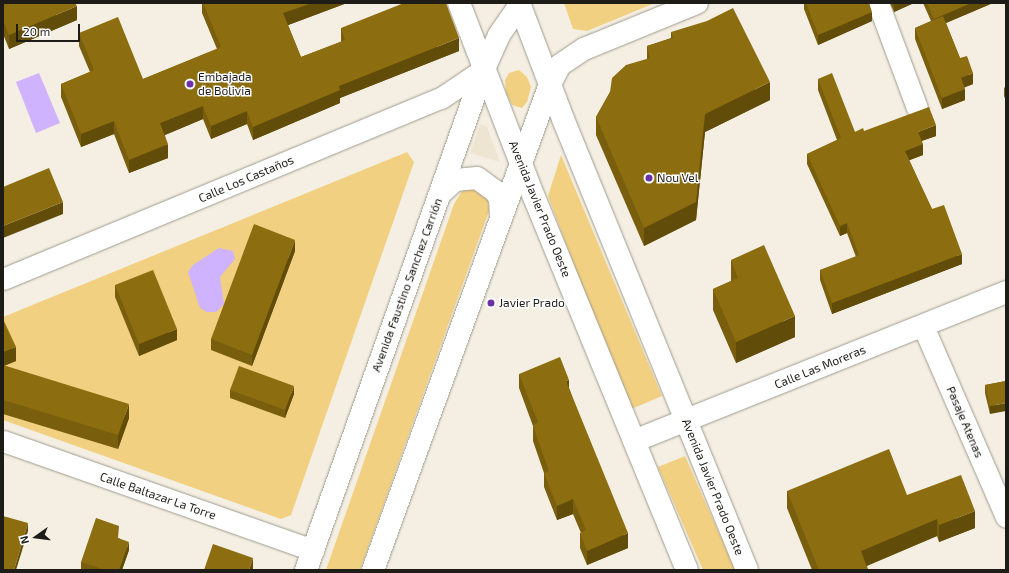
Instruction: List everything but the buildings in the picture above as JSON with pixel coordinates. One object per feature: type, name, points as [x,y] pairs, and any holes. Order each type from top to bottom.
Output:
[{"type":"main road","name":"Avenida Javier Prado Oeste","points":[[459,3],[521,163],[687,570]]},
{"type":"main road","points":[[373,570],[501,216],[550,84],[560,65],[584,49],[697,3]]},
{"type":"main road","name":"Avenida Javier Prado Oeste","points":[[520,4],[550,84],[747,570]]},
{"type":"main road","name":"Avenida Faustino Sanchez Carrión","points":[[306,570],[484,68],[499,35],[520,4]]},
{"type":"main road","points":[[440,194],[455,180],[477,178],[496,192],[500,199],[501,216]]},
{"type":"main road","name":"Calle Las Moreras","points":[[634,441],[1006,292]]},
{"type":"street","points":[[878,3],[917,108]]},
{"type":"street","name":"Calle Los Castaños","points":[[3,280],[441,98],[484,68]]},
{"type":"street","name":"Pasaje Atenas","points":[[923,326],[1006,518]]},
{"type":"street","name":"Calle Baltazar La Torre","points":[[3,441],[313,550]]},
{"type":"shaded area","points":[[564,3],[655,3],[587,31],[573,29]]},
{"type":"shaded area","points":[[519,70],[527,77],[531,87],[527,102],[522,108],[512,105],[506,93],[505,80],[509,73]]},
{"type":"shaded area","points":[[39,73],[60,123],[36,133],[16,82]]},
{"type":"shaded area","points":[[480,124],[487,127],[500,162],[470,153]]},
{"type":"shaded area","points":[[407,152],[414,162],[291,515],[281,519],[3,420],[3,317]]},
{"type":"shaded area","points":[[561,155],[662,396],[629,410],[548,196]]},
{"type":"shaded area","points":[[477,188],[488,196],[489,211],[360,570],[326,570],[454,204],[462,191]]},
{"type":"shaded area","points":[[219,248],[233,251],[235,259],[220,277],[224,304],[216,312],[207,312],[200,308],[188,272],[193,265]]},
{"type":"shaded area","points":[[685,456],[735,570],[703,570],[658,467]]},
{"type":"place","name":"Embajada de Bolivia","points":[[190,84]]},
{"type":"place","name":"Nou Vel","points":[[649,178]]},
{"type":"place","name":"Javier Prado","points":[[491,303]]}]
